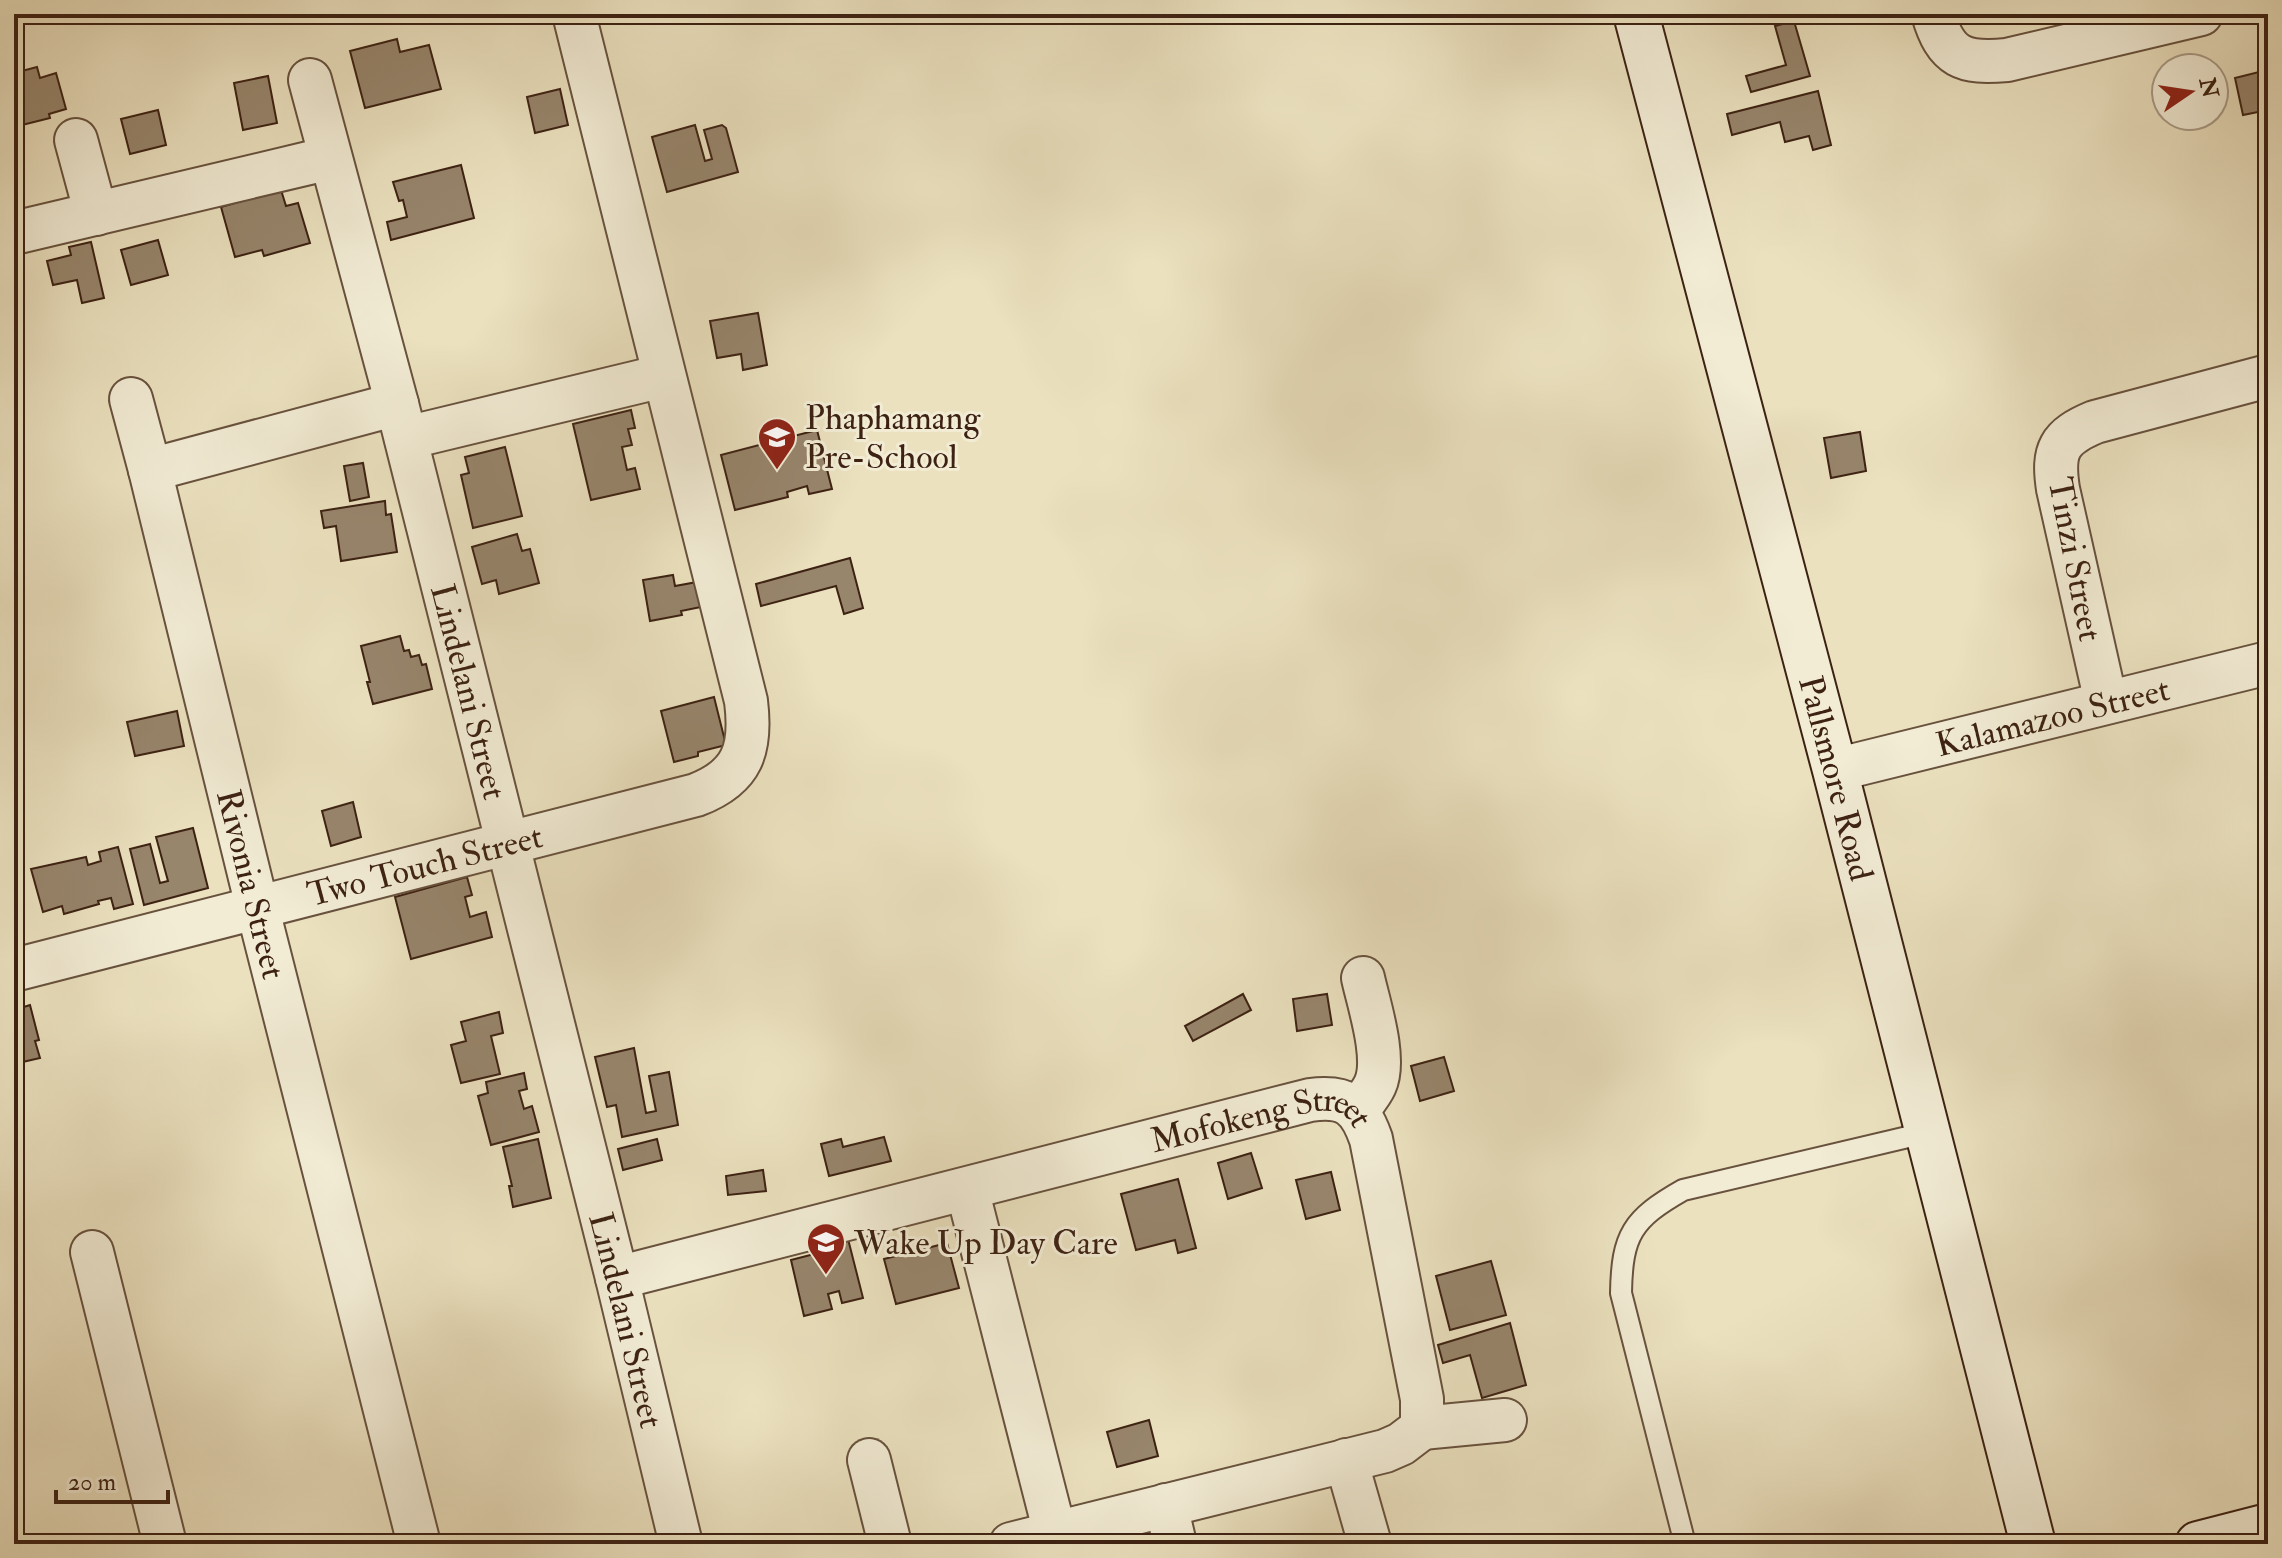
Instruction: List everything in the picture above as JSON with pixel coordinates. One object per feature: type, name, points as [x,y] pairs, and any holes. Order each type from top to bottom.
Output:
[{"type":"street","points":[[150,470],[402,421],[663,376],[574,14]]},
{"type":"street","name":"Pallsmore Road","points":[[1636,14],[1929,1132],[2033,1544]]},
{"type":"street","points":[[1933,14],[1946,45],[1956,56],[1970,62],[2007,60],[2194,15]]},
{"type":"street","name":"Lindelani Street","points":[[310,80],[402,421],[681,1544]]},
{"type":"street","points":[[76,140],[96,214]]},
{"type":"street","points":[[14,233],[330,158]]},
{"type":"street","name":"Two Touch Street","points":[[16,962],[257,906],[696,795],[718,785],[736,769],[747,741],[746,701],[663,376]]},
{"type":"street","name":"Tinzi Street","points":[[2106,702],[2058,489],[2055,467],[2060,445],[2073,431],[2095,422],[2268,376]]},
{"type":"street","name":"Rivonia Street","points":[[131,399],[419,1544]]},
{"type":"street","name":"Kalamazoo Street","points":[[1835,770],[2268,663]]},
{"type":"street","points":[[1357,1111],[1379,1075],[1378,1048],[1363,978]]},
{"type":"street","name":"Mofokeng Street","points":[[617,1278],[1331,1097],[1342,1100],[1357,1111],[1371,1139],[1422,1399],[1422,1428]]},
{"type":"street","points":[[967,1189],[1055,1533]]},
{"type":"street","points":[[92,1252],[165,1544]]},
{"type":"street","points":[[1011,1544],[1055,1533],[1170,1524],[1346,1460],[1385,1451],[1401,1444],[1422,1428],[1505,1420]]},
{"type":"street","points":[[869,1460],[890,1544]]},
{"type":"street","points":[[1346,1460],[1370,1544]]},
{"type":"street","points":[[2198,1544],[2268,1526]]},
{"type":"lane","points":[[1685,1544],[1621,1293],[1622,1258],[1631,1231],[1653,1207],[1683,1190],[1929,1132]]},
{"type":"building","points":[[1794,21],[1810,76],[1751,92],[1746,76],[1786,65],[1775,26]]},
{"type":"building","points":[[397,39],[400,52],[429,45],[441,89],[365,108],[350,51]]},
{"type":"building","points":[[37,67],[40,78],[56,73],[66,109],[49,114],[50,118],[22,125],[21,120],[14,122],[14,73]]},
{"type":"building","points":[[2267,70],[2268,110],[2243,115],[2235,78]]},
{"type":"building","points":[[268,76],[277,123],[243,130],[234,83]]},
{"type":"building","points":[[560,89],[568,125],[535,133],[527,97]]},
{"type":"building","points":[[1818,91],[1831,145],[1813,150],[1809,136],[1785,142],[1780,122],[1732,135],[1727,114]]},
{"type":"building","points":[[158,110],[166,145],[130,154],[121,119]]},
{"type":"building","points":[[695,125],[705,161],[712,159],[704,130],[722,125],[726,128],[738,172],[667,192],[652,137]]},
{"type":"building","points":[[461,165],[474,218],[391,240],[387,222],[407,217],[403,200],[399,201],[393,182]]},
{"type":"building","points":[[281,190],[286,206],[298,203],[310,243],[264,256],[262,250],[235,257],[221,207]]},
{"type":"building","points":[[158,240],[168,275],[131,285],[121,250]]},
{"type":"building","points":[[91,242],[104,298],[82,303],[77,280],[53,285],[47,261],[71,255],[69,247]]},
{"type":"building","points":[[758,313],[767,365],[743,370],[741,354],[717,358],[710,321]]},
{"type":"building","points":[[631,410],[635,428],[628,429],[632,445],[622,447],[627,470],[635,468],[640,489],[591,500],[573,424]]},
{"type":"building","name":"Phaphamang Pre-School","points":[[817,430],[832,489],[809,494],[807,486],[787,492],[788,497],[735,510],[721,455]]},
{"type":"building","points":[[1860,432],[1866,471],[1831,478],[1824,438]]},
{"type":"building","points":[[505,447],[522,516],[473,528],[461,475],[469,473],[465,457]]},
{"type":"building","points":[[363,463],[369,497],[350,501],[344,466]]},
{"type":"building","points":[[385,501],[386,515],[391,514],[397,552],[341,561],[336,526],[324,528],[321,511]]},
{"type":"building","points":[[517,534],[522,551],[530,549],[539,583],[499,594],[496,580],[482,584],[472,547]]},
{"type":"building","points":[[850,558],[863,608],[844,614],[836,586],[761,606],[756,584]]},
{"type":"building","points":[[673,575],[675,586],[697,582],[701,607],[681,611],[682,615],[650,621],[643,580]]},
{"type":"building","points":[[400,636],[404,651],[409,650],[411,657],[419,655],[422,665],[426,664],[432,689],[373,704],[361,646]]},
{"type":"building","points":[[714,697],[726,745],[674,762],[661,711]]},
{"type":"building","points":[[177,711],[184,746],[135,756],[127,722]]},
{"type":"building","points":[[353,802],[361,837],[331,846],[322,811]]},
{"type":"building","points":[[193,828],[208,888],[144,905],[130,849],[150,844],[160,883],[168,881],[156,837]]},
{"type":"building","points":[[118,847],[133,904],[114,909],[111,898],[64,914],[62,906],[43,912],[31,869],[86,857],[88,865],[101,861],[99,852]]},
{"type":"building","points":[[467,877],[472,895],[465,897],[470,917],[486,912],[492,937],[411,959],[395,897]]},
{"type":"building","points":[[1243,994],[1251,1010],[1193,1041],[1185,1026]]},
{"type":"building","points":[[1327,994],[1332,1025],[1297,1031],[1293,999]]},
{"type":"building","points":[[30,1005],[40,1058],[14,1064],[14,1010]]},
{"type":"building","points":[[499,1012],[503,1033],[491,1036],[500,1074],[461,1083],[451,1045],[466,1041],[461,1022]]},
{"type":"building","points":[[634,1048],[646,1113],[656,1111],[649,1076],[669,1072],[678,1125],[622,1137],[616,1105],[607,1107],[595,1057]]},
{"type":"building","points":[[1444,1057],[1454,1091],[1420,1101],[1411,1066]]},
{"type":"building","points":[[524,1073],[527,1089],[519,1091],[524,1109],[532,1106],[539,1132],[491,1145],[478,1096],[488,1093],[486,1082]]},
{"type":"building","points":[[884,1137],[891,1161],[829,1176],[821,1144],[841,1139],[843,1147]]},
{"type":"building","points":[[538,1139],[551,1198],[513,1207],[509,1186],[512,1186],[503,1147]]},
{"type":"building","points":[[657,1139],[662,1160],[623,1170],[618,1149]]},
{"type":"building","points":[[1251,1153],[1262,1188],[1228,1199],[1218,1163]]},
{"type":"building","points":[[763,1170],[766,1191],[728,1195],[726,1176]]},
{"type":"building","points":[[1331,1172],[1340,1210],[1306,1219],[1296,1180]]},
{"type":"building","points":[[1178,1179],[1196,1248],[1178,1253],[1175,1240],[1136,1250],[1121,1194]]},
{"type":"building","name":"Wake Up Day Care","points":[[847,1235],[863,1298],[842,1303],[839,1291],[828,1294],[832,1309],[804,1316],[791,1260],[822,1252],[820,1242]]},
{"type":"building","points":[[947,1243],[959,1288],[896,1304],[884,1259]]},
{"type":"building","points":[[1491,1261],[1506,1315],[1450,1330],[1436,1276]]},
{"type":"building","points":[[1510,1323],[1526,1385],[1482,1398],[1470,1355],[1443,1363],[1438,1345]]},
{"type":"building","points":[[1149,1420],[1158,1456],[1117,1467],[1107,1432]]},
{"type":"place","name":"Phaphamang Pre-School","points":[[777,471]]},
{"type":"place","name":"Wake Up Day Care","points":[[826,1276]]}]
